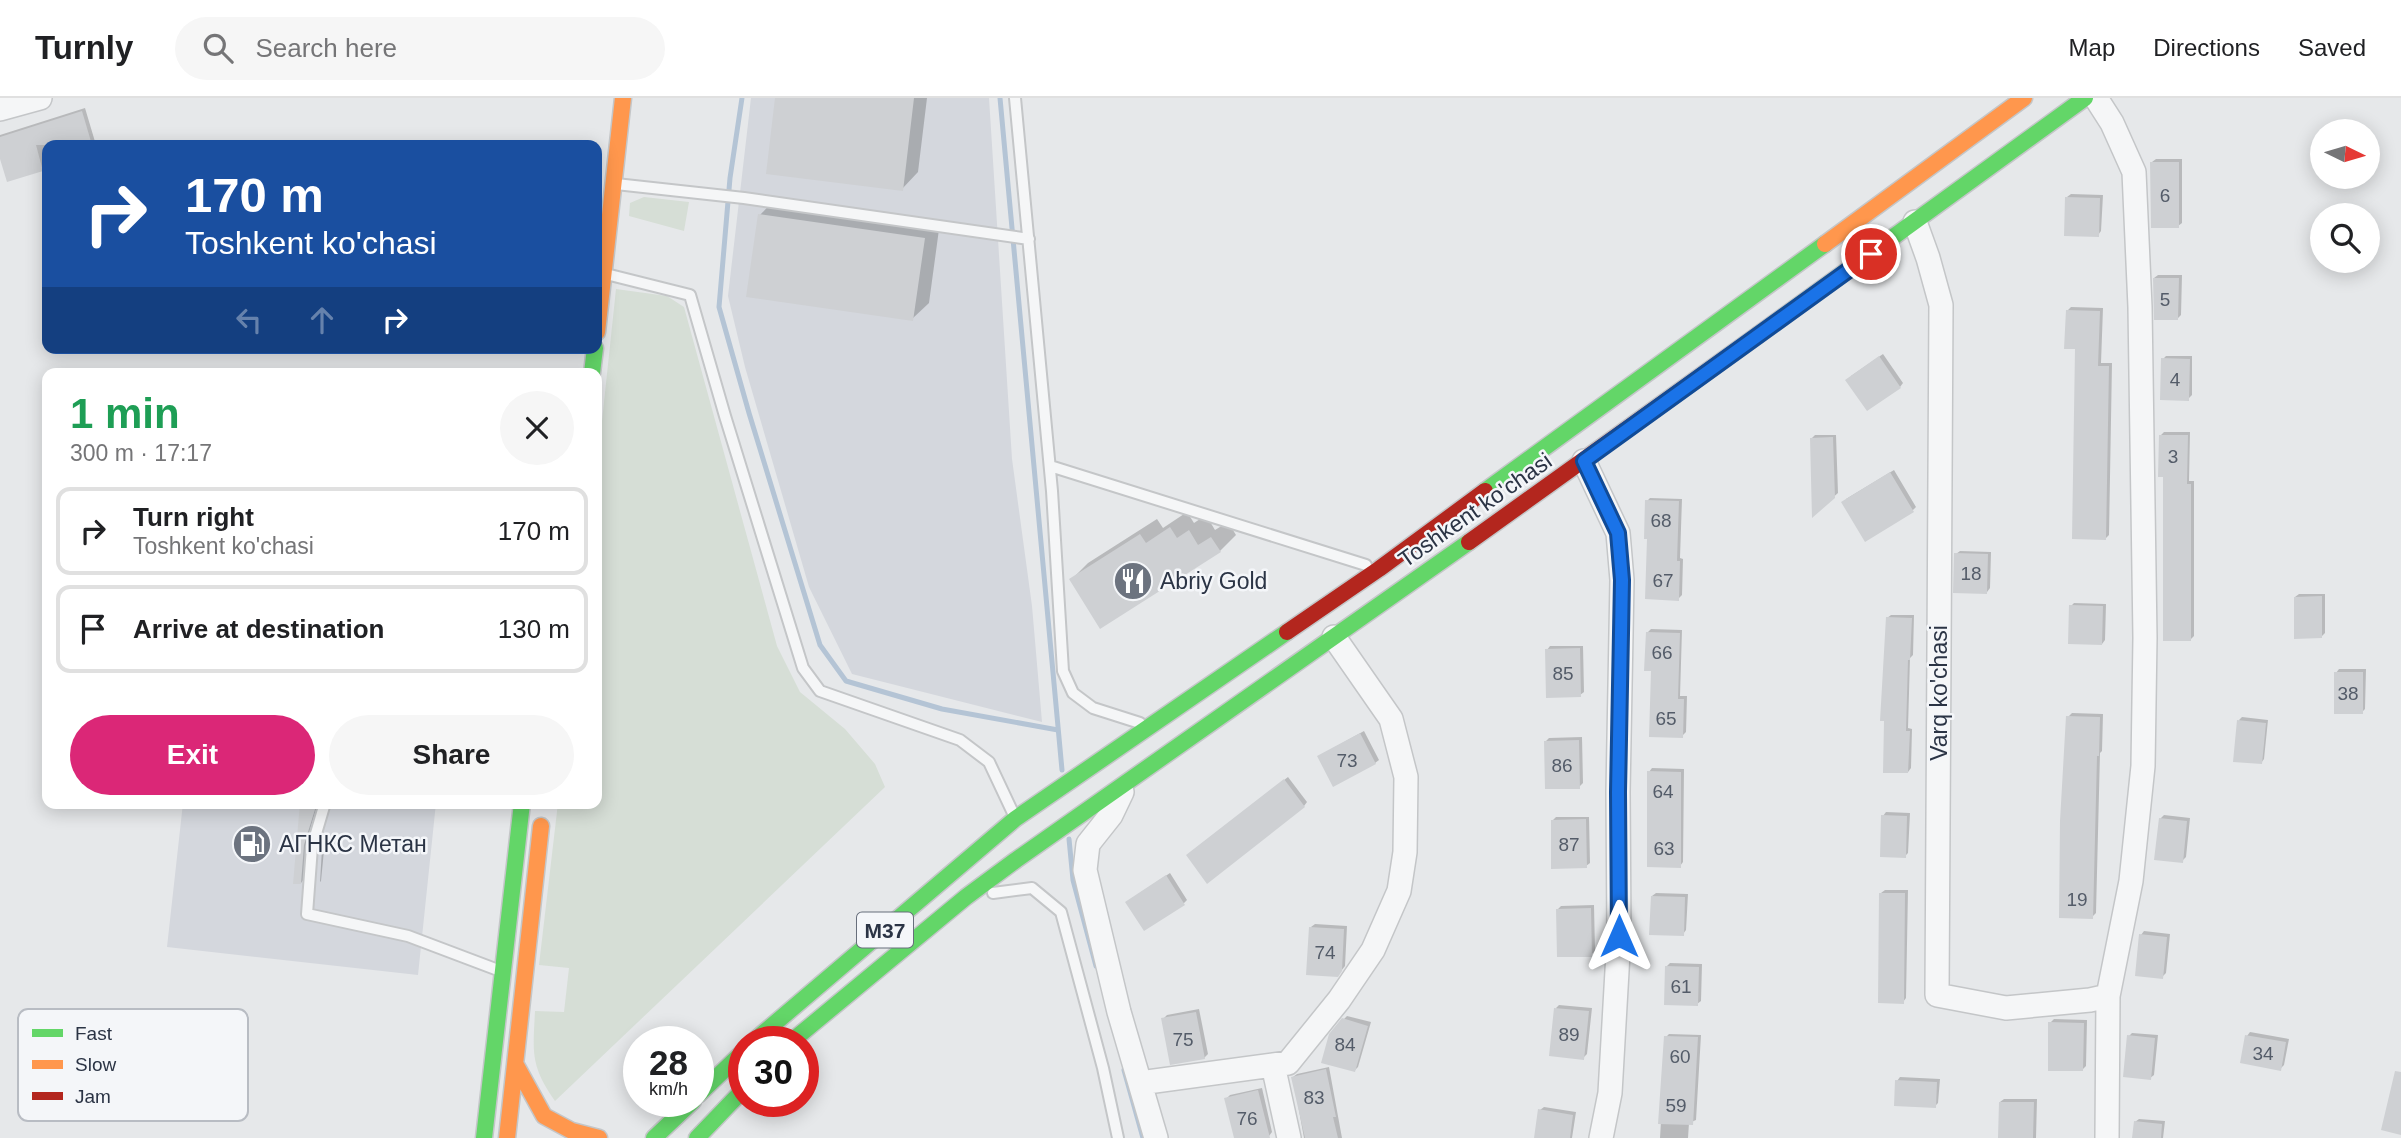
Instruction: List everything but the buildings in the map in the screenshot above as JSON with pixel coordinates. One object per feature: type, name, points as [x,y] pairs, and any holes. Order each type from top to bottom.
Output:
[{"type":"main road","points":[[602,284],[623,98]]},
{"type":"main road","name":"Toshkent ko'chasi","points":[[1016,819],[1379,569],[2024,98]]},
{"type":"main road","name":"Toshkent ko'chasi","points":[[1126,783],[1584,461],[2085,98]]},
{"type":"main road","name":"M37","points":[[810,1026],[966,897],[1126,783]]},
{"type":"main road","points":[[484,1138],[521,809]]},
{"type":"main road","points":[[507,1138],[543,809]]},
{"type":"main road","name":"M37","points":[[772,1026],[1016,819]]},
{"type":"main road","points":[[516,1065],[544,1116],[572,1131],[599,1138]]},
{"type":"main road","points":[[714,1080],[728,1067]]},
{"type":"main road","points":[[697,1138],[728,1106]]},
{"type":"main road","points":[[654,1138],[676,1117]]},
{"type":"street","points":[[0,109],[40,98]]},
{"type":"street","points":[[2096,98],[2112,123],[2134,172],[2140,321],[2145,611],[2143,766],[2130,881],[2108,996],[2107,1138]]},
{"type":"street","name":"Varq ko'chasi","points":[[1915,222],[1941,305],[1937,995],[2007,1008],[2108,996]]},
{"type":"street","points":[[1584,461],[1618,533],[1622,580],[1618,792],[1619,936],[1610,1093],[1601,1138]]},
{"type":"street","points":[[1140,1083],[1288,1063],[1339,1000],[1373,950],[1399,891],[1405,852],[1406,777],[1391,719],[1334,637]]},
{"type":"street","points":[[1126,783],[1111,815],[1088,844],[1085,870],[1119,1012],[1156,1138]]},
{"type":"street","points":[[1273,1065],[1289,1138]]},
{"type":"lane","points":[[1015,98],[1050,466],[1063,671],[1073,693],[1093,708],[1149,726]]},
{"type":"lane","points":[[614,183],[744,198],[1029,239]]},
{"type":"lane","points":[[603,274],[690,295],[724,415],[803,668],[820,691],[960,740],[989,762],[1016,819]]},
{"type":"lane","points":[[1050,466],[1379,569]]},
{"type":"lane","points":[[323,809],[312,847],[307,914],[408,936],[502,972]]},
{"type":"lane","points":[[966,897],[1032,888],[1061,912],[1103,1068],[1118,1138]]},
{"type":"shaded area","points":[[751,98],[989,98],[1012,459],[1032,606],[1042,722],[852,674],[809,587],[745,367],[728,296]]},
{"type":"shaded area","points":[[644,197],[689,202],[684,231],[629,216],[630,203]]},
{"type":"shaded area","points":[[616,289],[667,296],[684,307],[777,646],[800,692],[845,729],[875,764],[885,787],[634,1026],[623,1026],[623,1036],[555,1101],[537,1068],[534,1038],[535,1011],[564,1012],[569,968],[539,965],[557,809],[602,809],[602,421]]},
{"type":"shaded area","points":[[182,809],[435,809],[418,975],[167,947]]},
{"type":"waterway","points":[[742,98],[730,178],[719,307],[820,645],[846,681],[942,709],[1058,730]]},
{"type":"waterway","points":[[1000,98],[1062,770]]},
{"type":"waterway","points":[[1069,839],[1073,880],[1096,966]]},
{"type":"waterway","points":[[1124,1070],[1143,1138]]},
{"type":"traffic: fast","points":[[1758,335],[2085,98]]},
{"type":"traffic: fast","points":[[1485,491],[1825,244]]},
{"type":"traffic: fast","points":[[593,368],[594,354]]},
{"type":"traffic: fast","points":[[810,1026],[966,897],[1016,860],[1469,542]]},
{"type":"traffic: fast","points":[[772,1026],[1015,819],[1287,632]]},
{"type":"traffic: fast","points":[[484,1138],[521,809]]},
{"type":"traffic: fast","points":[[714,1080],[728,1066]]},
{"type":"traffic: fast","points":[[697,1138],[728,1106]]},
{"type":"traffic: fast","points":[[654,1138],[676,1117]]},
{"type":"traffic: slow","points":[[602,287],[623,98]]},
{"type":"traffic: slow","points":[[1825,244],[2024,98]]},
{"type":"traffic: slow","points":[[507,1138],[541,826]]},
{"type":"traffic: slow","points":[[516,1065],[544,1116],[572,1131],[599,1138]]},
{"type":"traffic: jam","points":[[1469,542],[1758,335]]},
{"type":"traffic: jam","points":[[1287,632],[1485,491]]},
{"type":"place","name":"Abriy Gold","points":[[1133,581]]},
{"type":"place","name":"АГНКС Метан","points":[[252,844]]},
{"type":"route","points":[[1619,936],[1618,792],[1622,580],[1618,533],[1584,461],[1871,254]]}]
